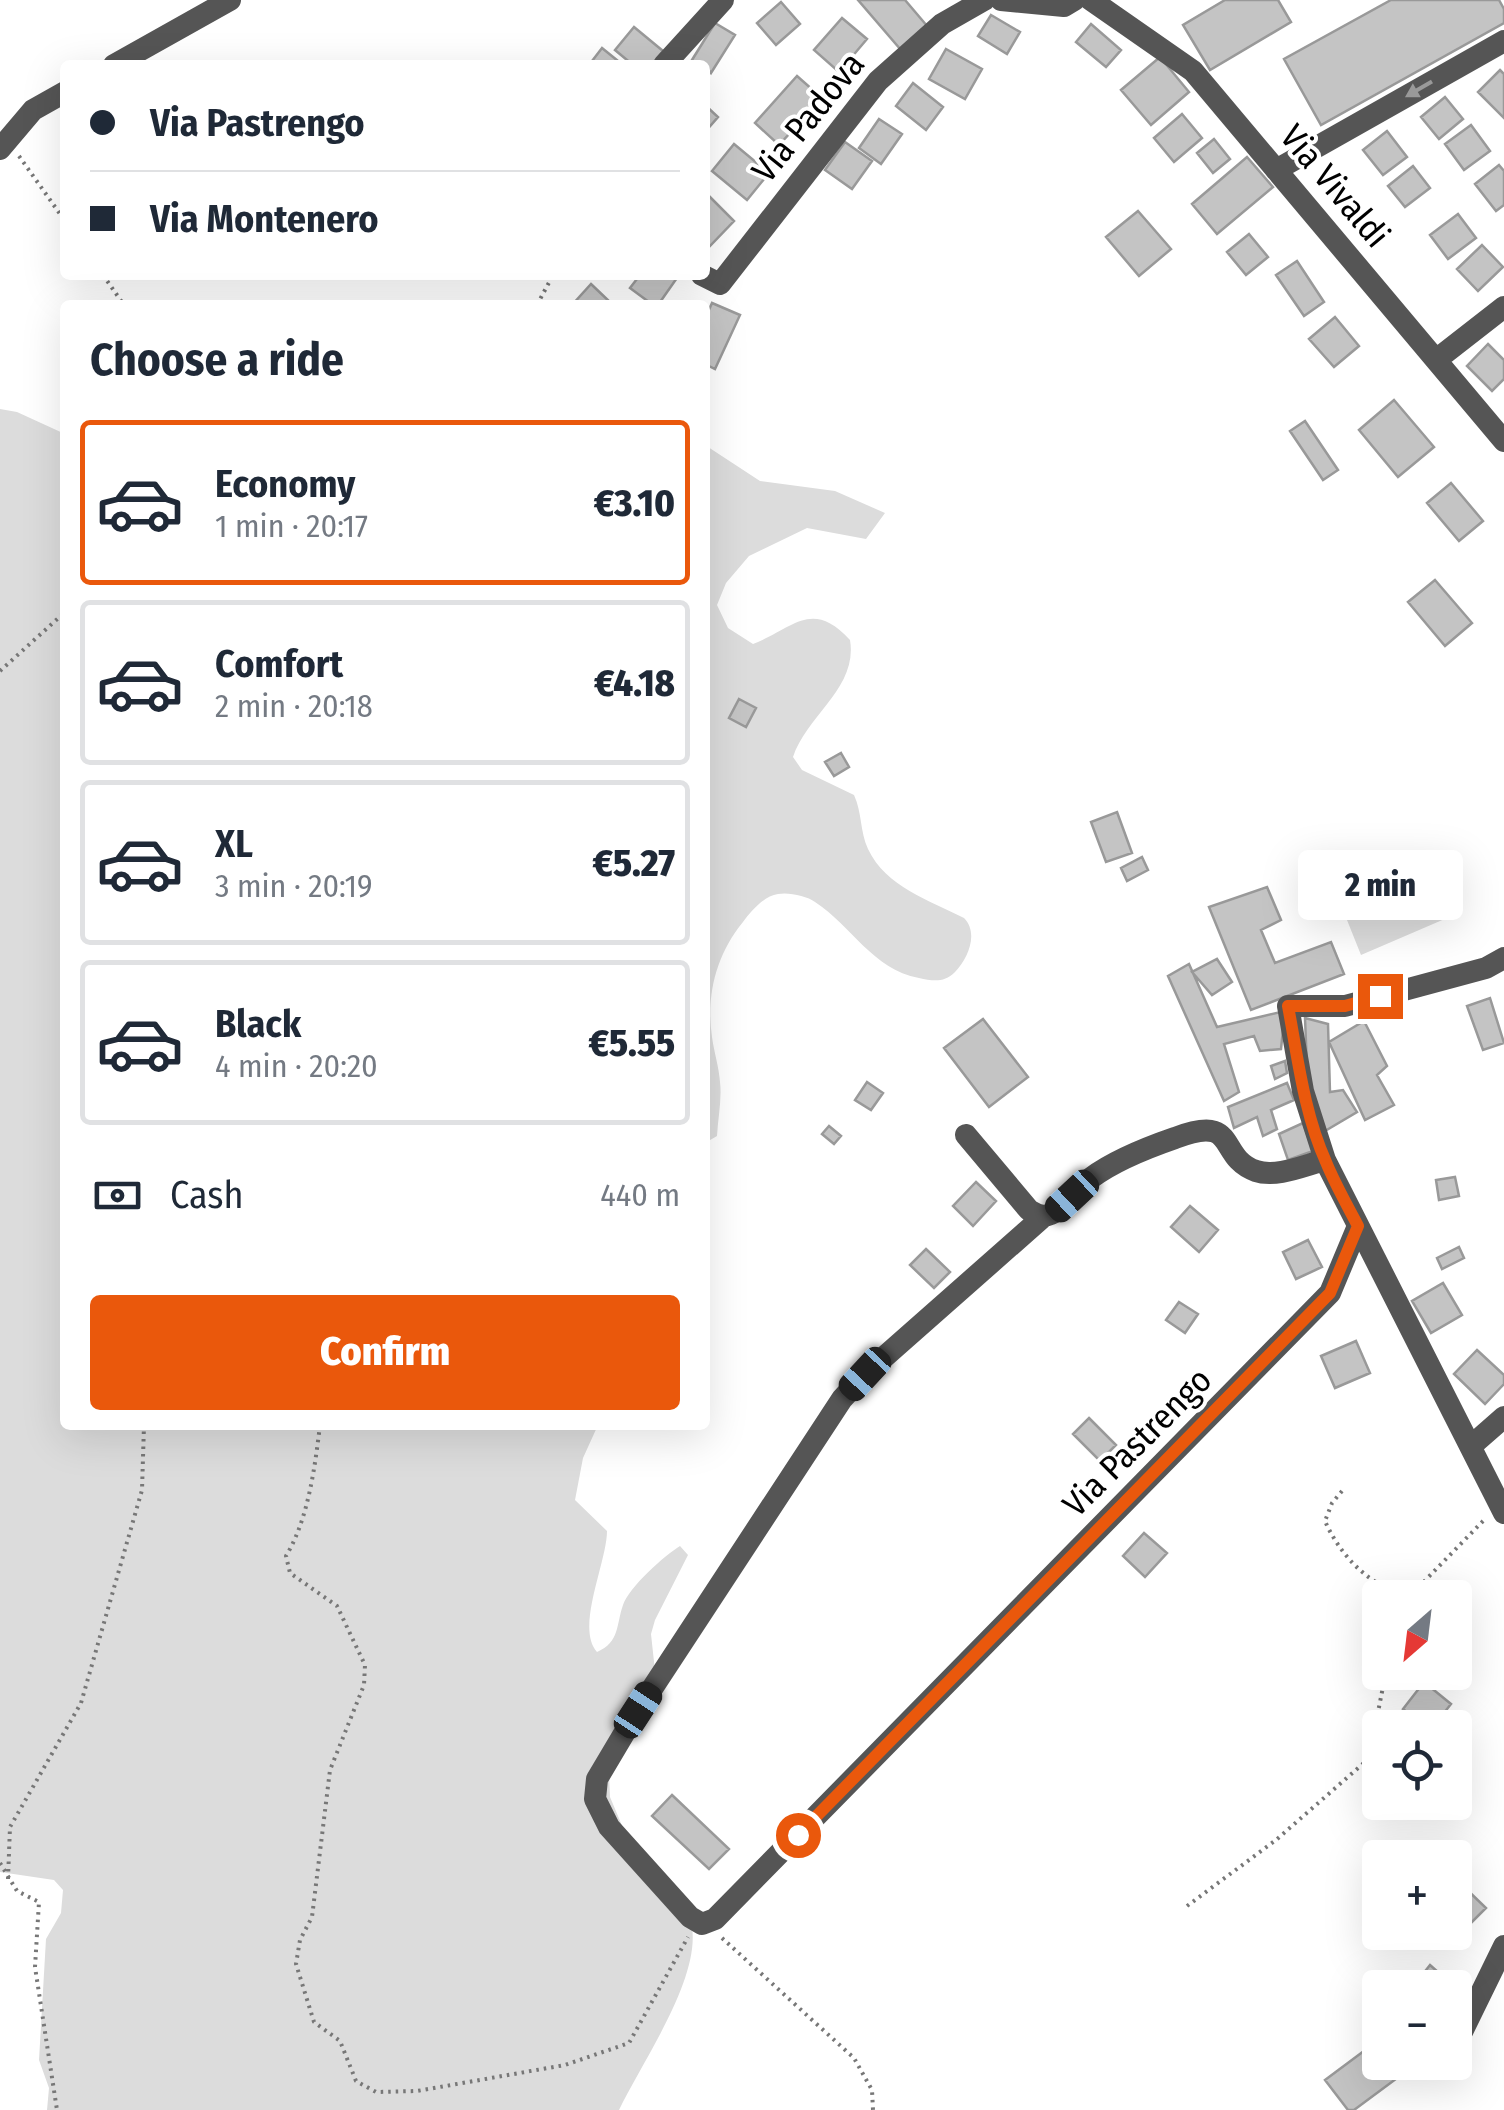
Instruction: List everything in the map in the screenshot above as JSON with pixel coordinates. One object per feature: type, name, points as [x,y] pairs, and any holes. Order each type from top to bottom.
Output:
[{"type":"street","points":[[669,60],[724,0]]},
{"type":"street","name":"Via Padova","points":[[710,279],[720,284],[878,81],[942,24],[984,0]]},
{"type":"street","points":[[1001,0],[1064,6],[1074,0]]},
{"type":"street","name":"Via Vivaldi","points":[[1090,0],[1193,72],[1504,440]]},
{"type":"street","points":[[122,60],[215,4]]},
{"type":"street","points":[[1276,170],[1504,41]]},
{"type":"street","points":[[4,144],[33,110],[60,95]]},
{"type":"street","points":[[1436,360],[1504,308]]},
{"type":"street","points":[[1503,1511],[1325,1160],[1303,1092],[1288,1006],[1345,1006],[1486,968],[1504,958]]},
{"type":"street","points":[[711,1922],[690,1917],[608,1827],[595,1800],[597,1779],[842,1399],[865,1374],[1044,1216],[1053,1213],[1090,1178],[1118,1161],[1203,1130],[1221,1134],[1255,1171],[1274,1172],[1325,1160]]},
{"type":"street","points":[[966,1135],[1029,1210],[1044,1216]]},
{"type":"street","name":"Via Pastrengo","points":[[711,1922],[1330,1293],[1358,1226]]},
{"type":"street","points":[[1471,1446],[1504,1417]]},
{"type":"street","points":[[1472,2011],[1504,1946]]},
{"type":"path","points":[[4,144],[60,214]]},
{"type":"path","points":[[0,671],[60,617]]},
{"type":"path","points":[[8,1879],[10,1827],[81,1703],[142,1490],[144,1430]]},
{"type":"path","points":[[319,1430],[296,1540],[286,1556],[290,1573],[338,1606],[365,1665],[364,1686],[330,1770],[312,1917],[300,1940],[296,1964],[314,2022],[340,2041],[356,2081],[376,2092],[417,2091],[564,2066],[629,2043],[688,1936],[711,1922],[854,2058],[872,2090],[872,2110]]},
{"type":"path","points":[[1342,1491],[1325,1520],[1334,1542],[1374,1580]]},
{"type":"path","points":[[1425,1580],[1488,1517],[1503,1511]]},
{"type":"path","points":[[1187,1906],[1276,1840],[1365,1762],[1382,1690]]},
{"type":"path","points":[[0,1863],[17,1891],[40,1902],[36,1967],[57,2110]]},
{"type":"shaded area","points":[[0,409],[17,412],[60,432],[60,1430],[596,1430],[583,1458],[575,1500],[607,1531],[590,1611],[591,1641],[597,1652],[610,1643],[623,1605],[640,1581],[680,1546],[688,1555],[655,1620],[651,1634],[655,1671],[609,1772],[610,1797],[623,1828],[692,1927],[692,1948],[678,1996],[619,2110],[47,2110],[49,2088],[39,2060],[46,1939],[61,1913],[63,1890],[54,1880],[0,1872]]},
{"type":"shaded area","points":[[710,448],[760,481],[835,491],[885,513],[866,539],[807,528],[749,556],[726,583],[717,605],[728,628],[753,644],[813,619],[836,627],[850,640],[846,673],[793,757],[802,770],[854,795],[865,842],[886,873],[910,891],[964,918],[971,931],[968,953],[955,972],[942,980],[924,979],[888,966],[812,900],[782,894],[763,901],[726,948],[712,991],[711,1021],[720,1102],[717,1136],[710,1140]]},
{"type":"shaded area","points":[[1431,868],[1454,915],[1361,955],[1343,910]]},
{"type":"building","points":[[858,0],[905,0],[928,27],[901,50]]},
{"type":"building","points":[[1225,0],[1278,0],[1291,22],[1210,70],[1183,25]]},
{"type":"building","points":[[1391,0],[1499,0],[1504,23],[1321,125],[1284,59]]},
{"type":"building","points":[[781,2],[800,24],[776,45],[757,23]]},
{"type":"building","points":[[991,15],[1020,32],[1007,54],[978,36]]},
{"type":"building","points":[[842,18],[867,39],[839,72],[814,50]]},
{"type":"building","points":[[715,23],[735,35],[711,73],[710,60],[692,60]]},
{"type":"building","points":[[1091,24],[1121,50],[1106,67],[1076,42]]},
{"type":"building","points":[[634,27],[663,51],[656,60],[627,60],[615,50]]},
{"type":"building","points":[[602,48],[617,60],[593,60]]},
{"type":"building","points":[[946,49],[982,69],[965,99],[929,79]]},
{"type":"building","points":[[1160,57],[1189,92],[1151,125],[1121,90]]},
{"type":"building","points":[[1500,70],[1504,74],[1504,118],[1478,92]]},
{"type":"building","points":[[797,76],[822,98],[779,145],[755,123]]},
{"type":"building","points":[[913,83],[943,107],[926,130],[896,106]]},
{"type":"building","points":[[1445,97],[1463,119],[1439,139],[1421,117]]},
{"type":"building","points":[[710,110],[718,117],[710,126]]},
{"type":"building","points":[[1182,114],[1202,138],[1174,162],[1154,138]]},
{"type":"building","points":[[879,119],[902,134],[881,164],[859,148]]},
{"type":"building","points":[[1471,125],[1490,151],[1464,170],[1445,144]]},
{"type":"building","points":[[1387,131],[1407,157],[1383,175],[1363,150]]},
{"type":"building","points":[[1214,139],[1230,159],[1213,173],[1197,153]]},
{"type":"building","points":[[845,142],[872,161],[852,189],[825,170]]},
{"type":"building","points":[[734,144],[769,173],[747,200],[712,171]]},
{"type":"building","points":[[1247,157],[1273,187],[1217,234],[1192,204]]},
{"type":"building","points":[[1499,165],[1504,171],[1504,205],[1496,211],[1475,184]]},
{"type":"building","points":[[1413,166],[1430,188],[1405,207],[1388,186]]},
{"type":"building","points":[[710,197],[734,221],[710,246]]},
{"type":"building","points":[[1138,211],[1171,249],[1139,276],[1106,237]]},
{"type":"building","points":[[1458,214],[1476,238],[1448,259],[1430,235]]},
{"type":"building","points":[[1249,234],[1268,257],[1246,275],[1227,252]]},
{"type":"building","points":[[1482,245],[1503,267],[1478,291],[1457,269]]},
{"type":"building","points":[[1297,261],[1324,302],[1304,316],[1276,275]]},
{"type":"building","points":[[636,280],[676,280],[662,300],[646,300],[630,288]]},
{"type":"building","points":[[591,284],[608,300],[577,300]]},
{"type":"building","points":[[712,303],[740,315],[715,369],[710,366]]},
{"type":"building","points":[[1335,317],[1359,346],[1334,367],[1309,339]]},
{"type":"building","points":[[1488,344],[1504,360],[1504,379],[1492,391],[1467,366]]},
{"type":"building","points":[[1394,400],[1434,447],[1398,477],[1359,430]]},
{"type":"building","points":[[1305,421],[1338,470],[1323,480],[1290,431]]},
{"type":"building","points":[[1451,483],[1483,521],[1459,541],[1427,503]]},
{"type":"building","points":[[1435,580],[1472,623],[1445,646],[1408,602]]},
{"type":"building","points":[[739,699],[756,708],[746,727],[729,718]]},
{"type":"building","points":[[841,753],[849,767],[834,776],[825,762]]},
{"type":"building","points":[[1117,812],[1132,853],[1106,862],[1091,822]]},
{"type":"building","points":[[1142,857],[1148,870],[1127,881],[1121,868]]},
{"type":"building","points":[[1267,887],[1281,920],[1261,930],[1275,963],[1331,942],[1344,974],[1251,1010],[1209,907]]},
{"type":"building","points":[[1217,959],[1232,982],[1212,995],[1192,972]]},
{"type":"building","points":[[1189,964],[1217,1027],[1285,1011],[1281,1049],[1260,1051],[1254,1036],[1224,1044],[1239,1092],[1224,1101],[1168,976]]},
{"type":"building","points":[[1490,998],[1504,1043],[1483,1050],[1467,1006]]},
{"type":"building","points":[[1305,1018],[1328,1024],[1330,1092],[1343,1090],[1357,1112],[1325,1131],[1308,1093]]},
{"type":"building","points":[[983,1019],[1028,1077],[989,1107],[944,1048]]},
{"type":"building","points":[[1364,1021],[1387,1066],[1377,1075],[1394,1105],[1365,1120],[1329,1042]]},
{"type":"building","points":[[1285,1061],[1287,1073],[1275,1079],[1271,1066]]},
{"type":"building","points":[[867,1082],[883,1093],[871,1110],[855,1100]]},
{"type":"building","points":[[1287,1083],[1294,1100],[1271,1110],[1277,1129],[1263,1136],[1257,1117],[1234,1128],[1228,1107]]},
{"type":"building","points":[[1303,1123],[1313,1151],[1288,1160],[1279,1134]]},
{"type":"building","points":[[829,1126],[841,1136],[834,1144],[822,1134]]},
{"type":"building","points":[[1455,1177],[1459,1196],[1439,1200],[1436,1180]]},
{"type":"building","points":[[976,1182],[996,1201],[973,1226],[953,1206]]},
{"type":"building","points":[[1190,1206],[1218,1230],[1199,1252],[1171,1227]]},
{"type":"building","points":[[1308,1240],[1322,1267],[1296,1279],[1283,1252]]},
{"type":"building","points":[[1459,1247],[1464,1258],[1442,1269],[1437,1258]]},
{"type":"building","points":[[926,1249],[950,1272],[934,1288],[910,1265]]},
{"type":"building","points":[[1443,1283],[1462,1315],[1431,1333],[1412,1301]]},
{"type":"building","points":[[1179,1302],[1198,1314],[1185,1333],[1166,1320]]},
{"type":"building","points":[[1356,1341],[1370,1373],[1335,1388],[1321,1356]]},
{"type":"building","points":[[1477,1350],[1504,1375],[1504,1384],[1485,1404],[1454,1374]]},
{"type":"building","points":[[1089,1418],[1116,1445],[1100,1461],[1073,1434]]},
{"type":"building","points":[[1144,1533],[1167,1553],[1145,1577],[1123,1556]]},
{"type":"building","points":[[1418,1690],[1434,1690],[1451,1704],[1446,1710],[1403,1709]]},
{"type":"building","points":[[672,1795],[729,1849],[709,1869],[652,1816]]},
{"type":"building","points":[[1472,1894],[1486,1908],[1472,1922]]},
{"type":"building","points":[[1362,2052],[1362,2080],[1394,2080],[1354,2110],[1348,2110],[1325,2080]]},
{"type":"route","points":[[798,1835],[1330,1293],[1358,1226],[1325,1160],[1303,1092],[1288,1006],[1345,1006],[1380,996]]}]
